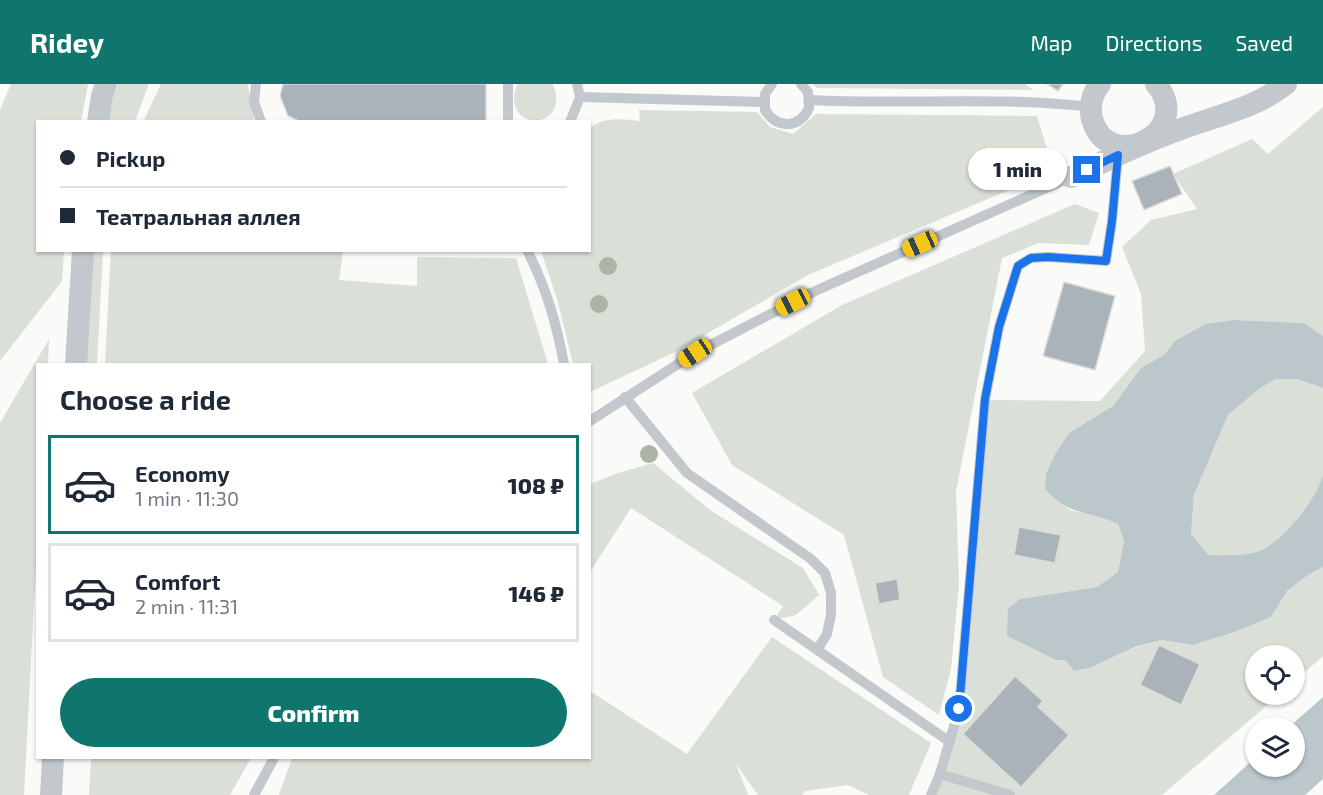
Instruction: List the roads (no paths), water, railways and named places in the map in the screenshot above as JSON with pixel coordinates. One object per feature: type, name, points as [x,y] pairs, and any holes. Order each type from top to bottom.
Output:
[{"type":"street","points":[[98,120],[106,84]]},
{"type":"street","points":[[1100,84],[1091,107],[1096,128],[1112,142],[1122,146],[1144,143]]},
{"type":"street","points":[[1156,84],[1164,97],[1173,125]]},
{"type":"street","points":[[1071,177],[1144,143],[1173,125],[1213,120],[1276,92],[1286,84]]},
{"type":"street","points":[[76,363],[83,252]]},
{"type":"street","points":[[51,795],[53,759]]},
{"type":"lane","points":[[256,84],[254,102],[260,120]]},
{"type":"lane","points":[[508,84],[508,120]]},
{"type":"lane","points":[[571,120],[580,97],[577,84]]},
{"type":"lane","points":[[772,84],[765,94],[765,110],[776,122],[784,125],[793,124],[806,115],[810,100],[808,92],[801,84]]},
{"type":"lane","points":[[580,97],[764,102]]},
{"type":"lane","points":[[810,100],[1047,102],[1091,107]]},
{"type":"lane","points":[[932,795],[959,709],[985,399],[999,327],[1018,266],[1031,258],[1048,257],[1106,261],[1118,155]]},
{"type":"lane","points":[[591,420],[695,353],[813,292],[1071,177]]},
{"type":"lane","points":[[528,252],[544,284],[564,363]]},
{"type":"lane","points":[[625,397],[687,474],[811,559],[825,573],[831,593],[831,614],[827,634],[817,650]]},
{"type":"lane","points":[[774,620],[950,742]]},
{"type":"lane","points":[[254,795],[273,759]]},
{"type":"lane","points":[[940,774],[1010,795]]}]
